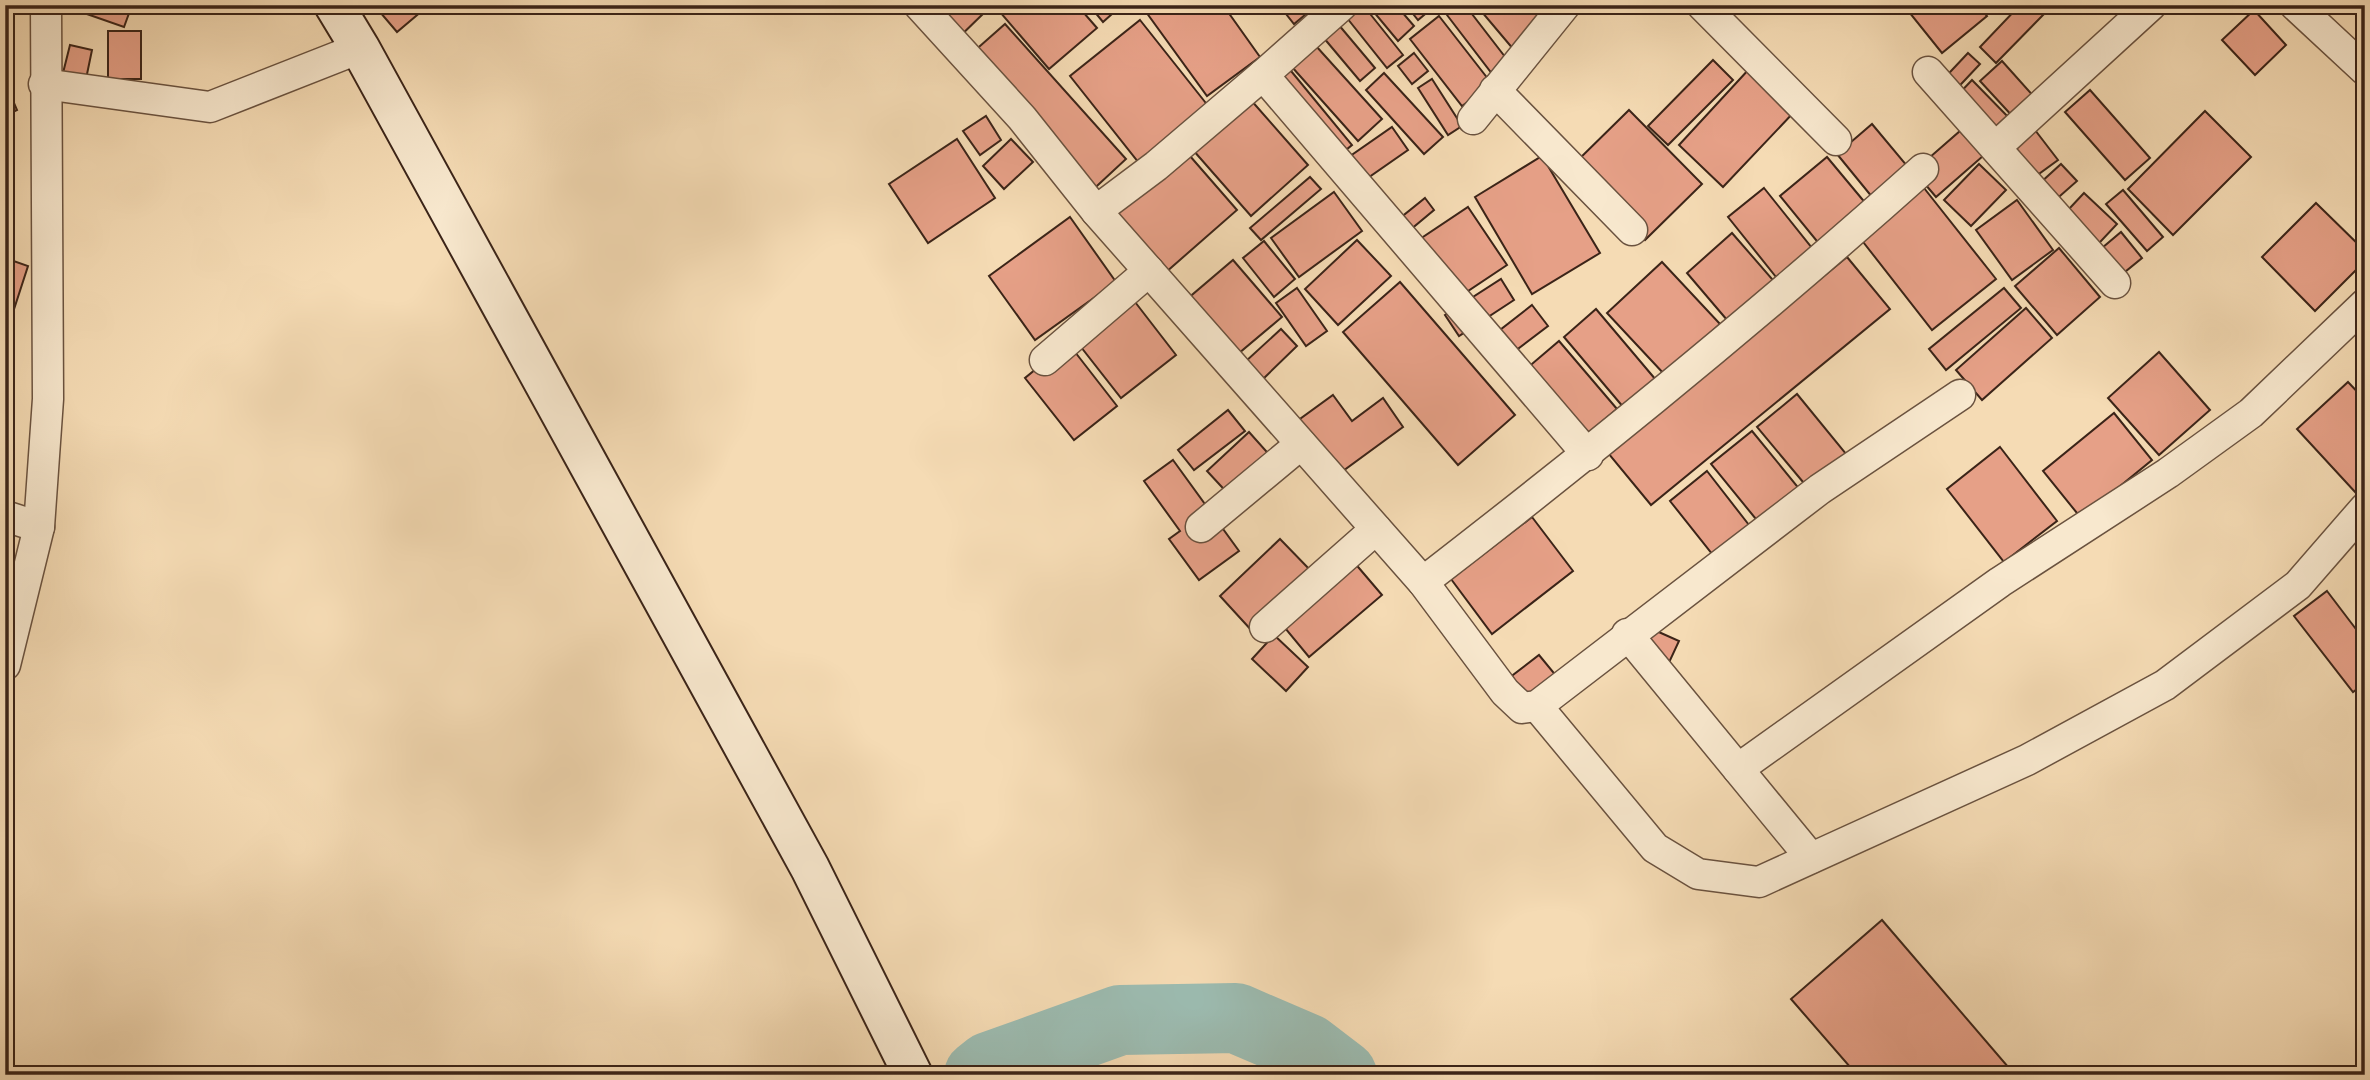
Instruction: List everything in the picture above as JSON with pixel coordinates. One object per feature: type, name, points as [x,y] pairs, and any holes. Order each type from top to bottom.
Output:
[{"type":"street","points":[[5,665],[39,527],[47,399],[44,84],[46,5]]},
{"type":"street","points":[[1096,211],[1156,166],[1342,5]]},
{"type":"street","points":[[1472,119],[1565,5]]},
{"type":"street","points":[[1702,5],[1836,140]]},
{"type":"street","points":[[1997,146],[2151,5]]},
{"type":"street","points":[[2295,5],[2365,69]]},
{"type":"street","points":[[920,6],[1021,118],[1096,211],[1423,582],[1504,692],[1522,708],[1537,706],[1627,634],[1820,489],[1961,395]]},
{"type":"street","points":[[340,8],[810,868],[912,1075]]},
{"type":"street","points":[[44,84],[210,107],[360,48]]},
{"type":"street","points":[[1928,72],[1997,146],[2115,283]]},
{"type":"street","points":[[1263,75],[1588,455]]},
{"type":"street","points":[[1495,90],[1632,230]]},
{"type":"street","points":[[1423,582],[1588,455],[1923,169]]},
{"type":"street","points":[[1045,360],[1149,271]]},
{"type":"street","points":[[1738,769],[2000,582],[2168,474],[2252,413],[2365,304]]},
{"type":"street","points":[[1201,527],[1301,444]]},
{"type":"street","points":[[1537,706],[1655,848],[1698,874],[1759,882],[2027,760],[2165,685],[2298,584],[2365,508]]},
{"type":"street","points":[[5,516],[39,527]]},
{"type":"street","points":[[1265,627],[1376,529]]},
{"type":"street","points":[[1627,634],[1811,858]]},
{"type":"building","points":[[61,5],[132,5],[124,27]]},
{"type":"building","points":[[374,5],[429,5],[397,32]]},
{"type":"building","points":[[947,5],[987,5],[989,8],[952,44],[930,21]]},
{"type":"building","points":[[994,5],[1077,5],[1097,28],[1049,69]]},
{"type":"building","points":[[1089,5],[1122,5],[1103,22]]},
{"type":"building","points":[[1141,5],[1223,5],[1260,57],[1207,96]]},
{"type":"building","points":[[1279,5],[1317,5],[1294,24]]},
{"type":"building","points":[[1363,5],[1403,55],[1387,68],[1347,18]]},
{"type":"building","points":[[1368,5],[1396,5],[1414,26],[1398,41]]},
{"type":"building","points":[[1406,5],[1436,5],[1418,20]]},
{"type":"building","points":[[1459,5],[1465,5],[1509,62],[1493,75],[1447,15]]},
{"type":"building","points":[[1476,5],[1542,5],[1553,18],[1514,50]]},
{"type":"building","points":[[1978,5],[1987,16],[1942,53],[1905,7]]},
{"type":"building","points":[[2020,5],[2039,5],[2046,12],[1996,63],[1980,47]]},
{"type":"building","points":[[2254,10],[2286,45],[2255,75],[2222,40]]},
{"type":"building","points":[[1439,16],[1492,84],[1462,106],[1410,39]]},
{"type":"building","points":[[1140,20],[1209,107],[1139,163],[1070,76]]},
{"type":"building","points":[[1005,24],[1126,159],[1085,197],[963,61]]},
{"type":"building","points":[[1338,24],[1375,68],[1360,81],[1323,37]]},
{"type":"building","points":[[108,31],[141,31],[141,79],[108,79]]},
{"type":"building","points":[[70,45],[92,50],[86,79],[63,73]]},
{"type":"building","points":[[1316,46],[1382,119],[1358,141],[1292,67]]},
{"type":"building","points":[[1414,53],[1428,71],[1412,84],[1398,66]]},
{"type":"building","points":[[1968,53],[1980,64],[1948,98],[1936,87]]},
{"type":"building","points":[[1282,60],[1352,145],[1325,167],[1255,83]]},
{"type":"building","points":[[1713,60],[1733,80],[1668,145],[1648,126]]},
{"type":"building","points":[[2002,61],[2036,99],[2015,119],[1980,81]]},
{"type":"building","points":[[1750,68],[1795,111],[1723,187],[1679,145]]},
{"type":"building","points":[[1384,73],[1443,137],[1424,154],[1366,90]]},
{"type":"building","points":[[1432,79],[1462,126],[1448,135],[1418,88]]},
{"type":"building","points":[[1972,80],[2016,125],[1996,146],[1952,101]]},
{"type":"building","points":[[5,82],[17,110],[5,116]]},
{"type":"building","points":[[2090,90],[2150,158],[2125,180],[2065,112]]},
{"type":"building","points":[[1250,99],[1308,165],[1251,216],[1193,150]]},
{"type":"building","points":[[1629,110],[1702,184],[1645,240],[1572,166]]},
{"type":"building","points":[[2205,111],[2251,157],[2173,235],[2128,189]]},
{"type":"building","points":[[986,116],[1001,140],[980,155],[963,131]]},
{"type":"building","points":[[1872,124],[1913,173],[1877,203],[1837,154]]},
{"type":"building","points":[[1392,127],[1408,150],[1349,191],[1333,168]]},
{"type":"building","points":[[2035,130],[2058,160],[2025,184],[2003,154]]},
{"type":"building","points":[[1960,131],[1983,156],[1936,197],[1914,171]]},
{"type":"building","points":[[957,139],[995,198],[928,243],[889,184]]},
{"type":"building","points":[[1011,139],[1033,162],[1004,189],[983,166]]},
{"type":"building","points":[[1183,148],[1237,210],[1149,287],[1094,224]]},
{"type":"building","points":[[1542,156],[1600,253],[1532,294],[1475,197]]},
{"type":"building","points":[[1827,157],[1872,211],[1825,251],[1780,196]]},
{"type":"building","points":[[1979,164],[2006,190],[1971,226],[1944,200]]},
{"type":"building","points":[[2061,164],[2077,181],[2044,210],[2029,193]]},
{"type":"building","points":[[1310,177],[1321,189],[1261,240],[1250,228]]},
{"type":"building","points":[[1764,188],[1820,258],[1784,287],[1728,217]]},
{"type":"building","points":[[1924,188],[1996,279],[1932,330],[1860,238]]},
{"type":"building","points":[[2123,190],[2163,237],[2147,251],[2106,204]]},
{"type":"building","points":[[1334,192],[1362,231],[1299,277],[1271,238]]},
{"type":"building","points":[[2084,193],[2117,224],[2086,257],[2053,226]]},
{"type":"building","points":[[1425,198],[1434,210],[1404,235],[1394,223]]},
{"type":"building","points":[[2017,200],[2053,250],[2012,280],[1976,230]]},
{"type":"building","points":[[2316,203],[2365,251],[2365,261],[2315,311],[2262,257]]},
{"type":"building","points":[[1468,207],[1507,265],[1444,307],[1405,249]]},
{"type":"building","points":[[1070,217],[1116,282],[1035,340],[989,276]]},
{"type":"building","points":[[2121,232],[2142,258],[2104,289],[2083,264]]},
{"type":"building","points":[[1732,233],[1779,287],[1733,327],[1687,273]]},
{"type":"building","points":[[1357,240],[1391,276],[1338,325],[1305,289]]},
{"type":"building","points":[[1264,241],[1295,279],[1274,297],[1243,258]]},
{"type":"building","points":[[2059,248],[2100,297],[2057,335],[2015,286]]},
{"type":"building","points":[[1847,257],[1890,309],[1651,505],[1608,453]]},
{"type":"building","points":[[5,258],[28,266],[5,337]]},
{"type":"building","points":[[1233,260],[1282,317],[1226,364],[1179,306]]},
{"type":"building","points":[[1662,262],[1720,324],[1665,375],[1607,313]]},
{"type":"building","points":[[1501,279],[1514,300],[1459,336],[1445,315]]},
{"type":"building","points":[[1400,282],[1515,415],[1458,465],[1343,332]]},
{"type":"building","points":[[1297,288],[1327,331],[1306,346],[1276,303]]},
{"type":"building","points":[[2004,288],[2021,308],[1946,370],[1929,349]]},
{"type":"building","points":[[1125,289],[1176,355],[1121,398],[1070,333]]},
{"type":"building","points":[[1532,305],[1548,326],[1498,364],[1482,344]]},
{"type":"building","points":[[2026,308],[2052,338],[1982,400],[1956,370]]},
{"type":"building","points":[[1596,309],[1656,380],[1624,408],[1564,337]]},
{"type":"building","points":[[1281,329],[1297,346],[1262,380],[1245,362]]},
{"type":"building","points":[[1559,341],[1617,409],[1570,449],[1512,381]]},
{"type":"building","points":[[1068,343],[1117,406],[1074,440],[1025,378]]},
{"type":"building","points":[[2159,352],[2210,410],[2159,455],[2108,398]]},
{"type":"building","points":[[2348,382],[2365,400],[2365,484],[2356,493],[2297,429]]},
{"type":"building","points":[[1797,394],[1847,455],[1808,488],[1757,427]]},
{"type":"building","points":[[1333,395],[1352,421],[1383,398],[1403,427],[1321,487],[1282,432]]},
{"type":"building","points":[[1228,410],[1245,431],[1194,470],[1178,450]]},
{"type":"building","points":[[2114,413],[2152,460],[2081,518],[2043,471]]},
{"type":"building","points":[[1752,431],[1801,491],[1760,524],[1711,464]]},
{"type":"building","points":[[1249,432],[1275,461],[1233,499],[1207,471]]},
{"type":"building","points":[[2000,447],[2057,521],[2004,562],[1947,489]]},
{"type":"building","points":[[1173,460],[1239,551],[1199,580],[1169,539],[1180,531],[1144,481]]},
{"type":"building","points":[[1707,471],[1749,525],[1713,555],[1670,501]]},
{"type":"building","points":[[1532,517],[1573,571],[1492,634],[1451,579]]},
{"type":"building","points":[[1280,539],[1314,574],[1253,632],[1220,596]]},
{"type":"building","points":[[1353,561],[1382,595],[1309,657],[1280,622]]},
{"type":"building","points":[[2327,591],[2365,641],[2365,683],[2353,692],[2294,616]]},
{"type":"building","points":[[1652,629],[1679,641],[1666,669],[1639,656]]},
{"type":"building","points":[[1274,635],[1308,667],[1286,691],[1252,659]]},
{"type":"building","points":[[1539,655],[1558,678],[1515,711],[1496,688]]},
{"type":"building","points":[[1882,920],[2015,1075],[1857,1075],[1791,999]]},
{"type":"waterway","points":[[979,1075],[989,1067],[1120,1020],[1236,1018],[1308,1049],[1342,1075]]}]
